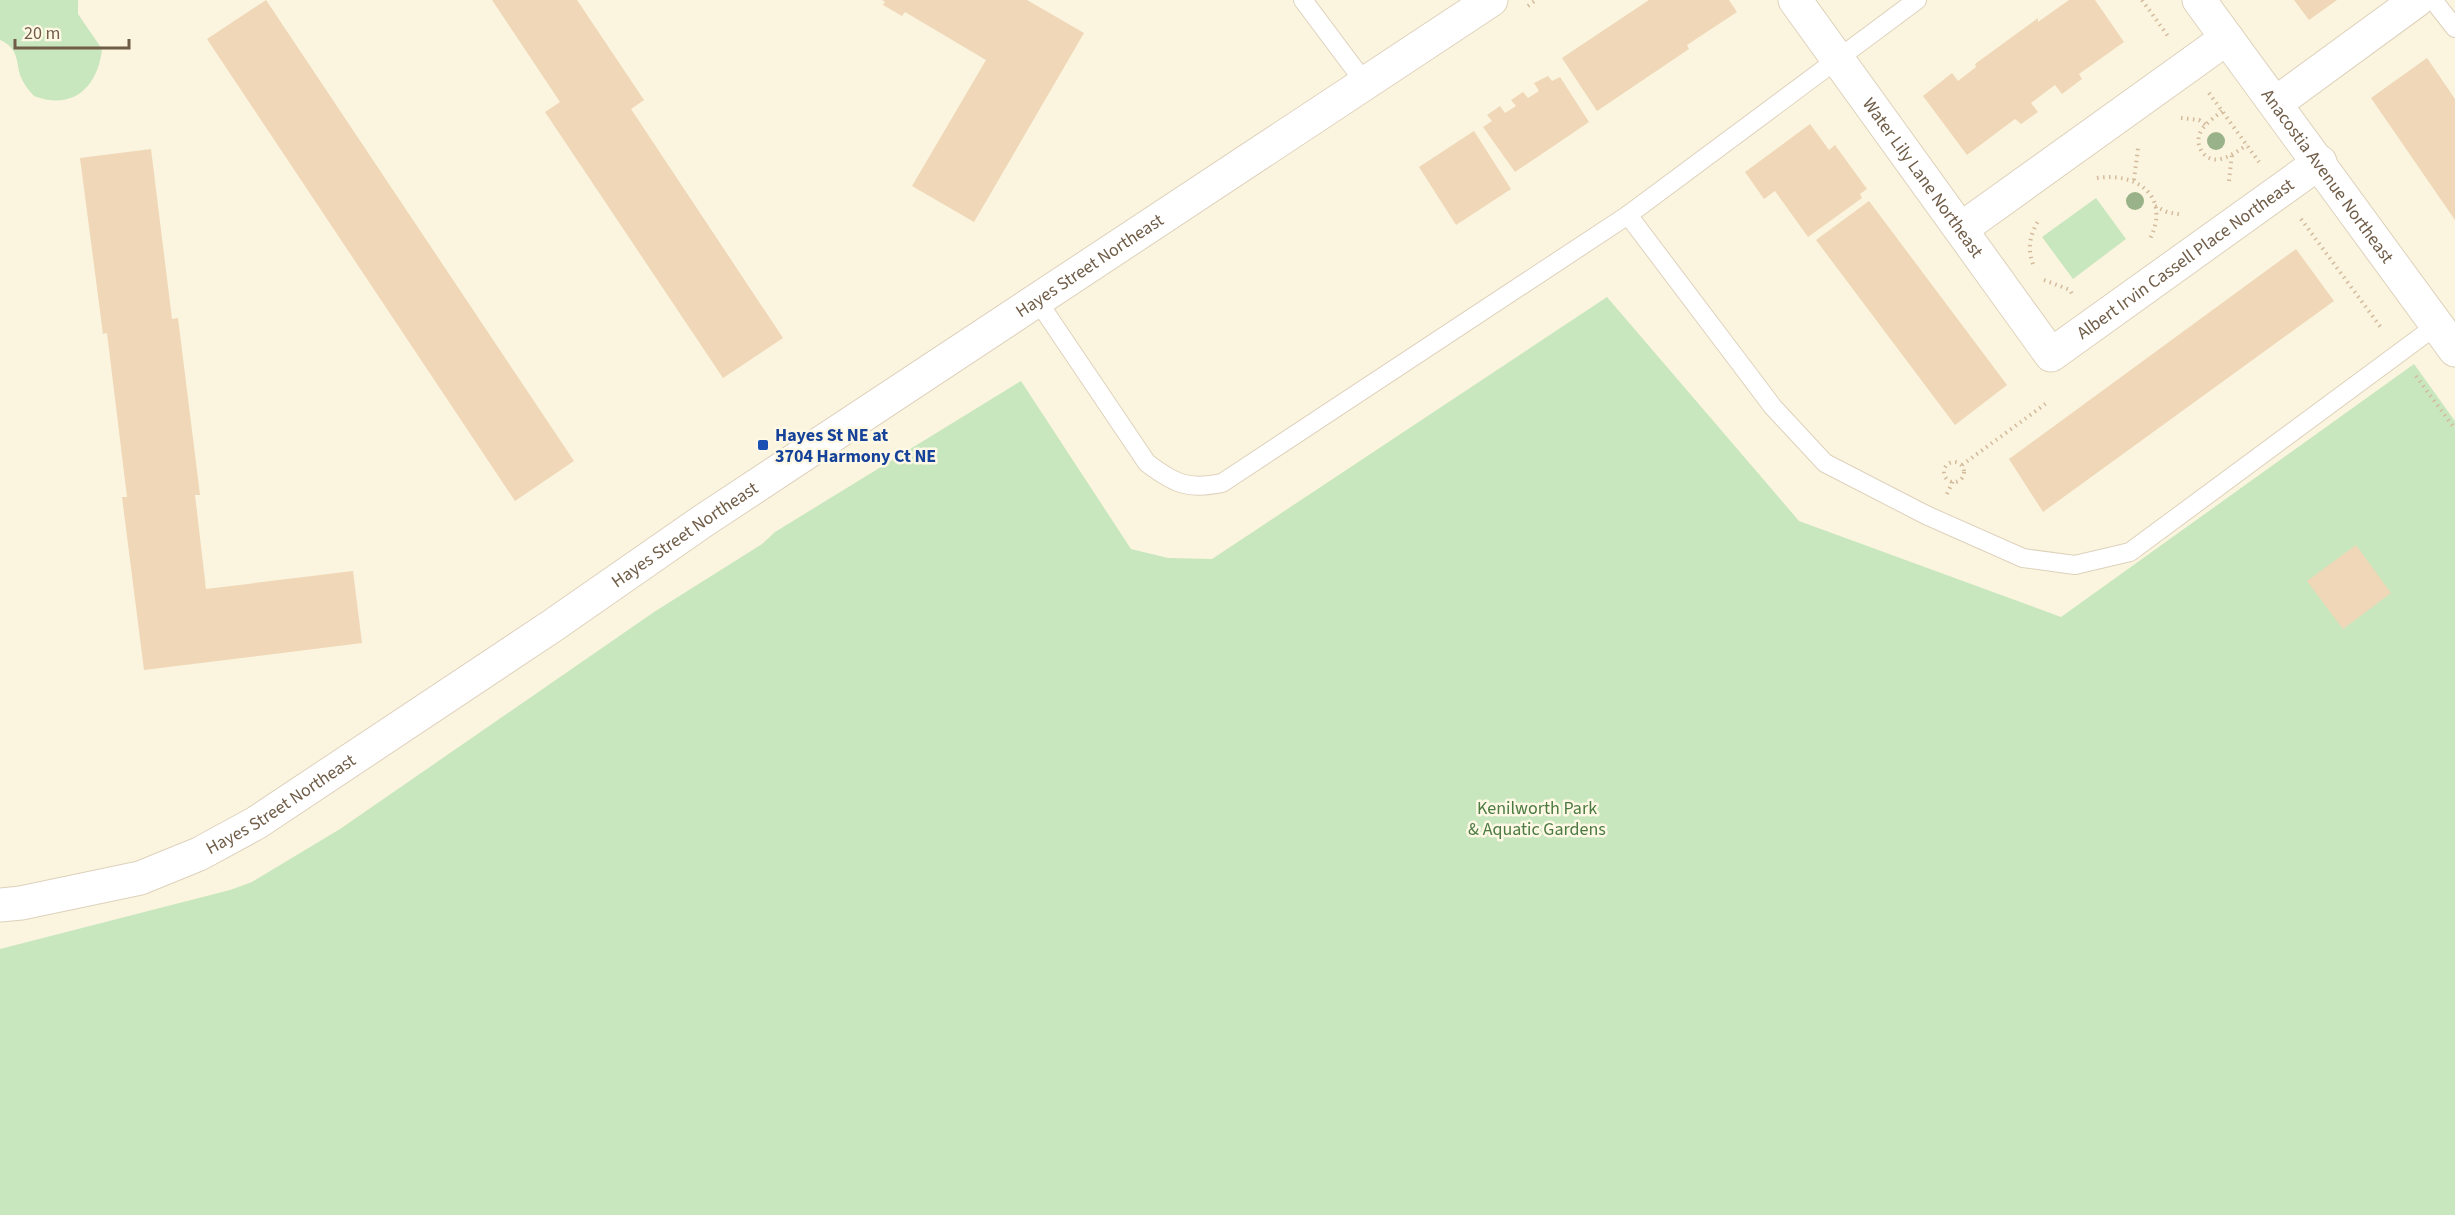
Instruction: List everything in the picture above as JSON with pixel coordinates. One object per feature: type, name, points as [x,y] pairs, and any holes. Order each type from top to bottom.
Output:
[{"type":"street","name":"Hayes Street Northeast","points":[[0,906],[140,878],[199,854],[256,823],[552,626],[703,521],[1491,0]]},
{"type":"street","name":"Water Lily Lane Northeast","points":[[1795,0],[2051,355]]},
{"type":"street","name":"Anacostia Avenue Northeast","points":[[2199,0],[2320,162],[2446,338]]},
{"type":"street","points":[[2276,103],[2417,0]]},
{"type":"street","points":[[1961,229],[2227,38]]},
{"type":"street","name":"Albert Irvin Cassell Place Northeast","points":[[2051,355],[2320,162]]},
{"type":"lane","points":[[1304,0],[1365,83]]},
{"type":"lane","points":[[1037,300],[1147,463],[1185,486],[1202,487],[1222,483],[1628,215],[1917,0]]},
{"type":"lane","points":[[2433,0],[2455,28]]},
{"type":"lane","points":[[1628,215],[1773,407],[1825,463],[1926,515],[2023,558],[2076,565],[2130,552],[2446,338]]},
{"type":"path","points":[[2142,0],[2170,38]]},
{"type":"path","points":[[2205,88],[2264,169]]},
{"type":"path","points":[[2223,111],[2206,125],[2199,135],[2198,146],[2205,156],[2211,159],[2222,159],[2247,145]]},
{"type":"path","points":[[2177,119],[2199,120],[2206,125]]},
{"type":"path","points":[[2134,180],[2137,150],[2141,143]]},
{"type":"path","points":[[2094,179],[2109,176],[2134,180],[2145,187],[2152,196],[2155,206],[2152,233],[2147,244]]},
{"type":"path","points":[[2035,269],[2031,259],[2031,235],[2044,211]]},
{"type":"path","points":[[2300,218],[2384,332]]},
{"type":"path","points":[[2039,276],[2055,286],[2070,290],[2081,289]]},
{"type":"path","points":[[2415,374],[2455,429]]},
{"type":"path","points":[[1962,465],[2048,402]]},
{"type":"path","points":[[1953,461],[1962,465],[1964,472],[1962,478],[1956,482],[1947,479],[1944,473],[1947,464],[1953,461]]},
{"type":"green space","points":[[0,0],[78,0],[78,14],[102,49],[100,63],[89,85],[72,98],[48,100],[34,96],[21,78],[13,50],[0,40]]},
{"type":"green space","points":[[2096,198],[2126,239],[2073,279],[2042,237]]},
{"type":"green space","name":"Kenilworth Park & Aquatic Gardens","points":[[1607,297],[1799,521],[2061,617],[2414,364],[2455,421],[2455,1215],[0,1215],[0,949],[230,890],[252,882],[340,829],[654,612],[762,544],[775,532],[1021,381],[1131,549],[1168,558],[1212,559]]},
{"type":"building","points":[[266,0],[574,461],[515,501],[207,39]]},
{"type":"building","points":[[492,0],[577,0],[644,100],[631,109],[783,338],[723,378],[545,112],[560,102]]},
{"type":"building","points":[[882,0],[1027,0],[1084,33],[974,222],[912,186],[986,60],[905,12],[902,16],[883,5],[885,2]]},
{"type":"building","points":[[1649,0],[1729,0],[1737,12],[1687,45],[1689,49],[1597,111],[1562,58]]},
{"type":"building","points":[[2069,0],[2095,0],[2124,42],[2079,74],[2082,79],[2062,94],[2055,85],[2031,103],[2038,112],[2021,124],[2015,119],[1967,155],[1923,96],[1952,73],[1958,81],[1976,67],[1975,64],[2038,18],[2038,22]]},
{"type":"building","points":[[2294,0],[2337,0],[2309,20]]},
{"type":"building","points":[[2427,58],[2455,99],[2455,220],[2371,98]]},
{"type":"building","points":[[1548,76],[1552,81],[1560,77],[1589,122],[1515,172],[1483,127],[1492,121],[1487,115],[1500,106],[1505,113],[1516,106],[1511,100],[1523,92],[1528,98],[1539,91],[1534,83]]},
{"type":"building","points":[[1810,124],[1829,150],[1835,145],[1867,189],[1860,194],[1862,198],[1808,237],[1775,191],[1764,199],[1745,172]]},
{"type":"building","points":[[1474,131],[1511,189],[1456,225],[1419,167]]},
{"type":"building","points":[[151,149],[172,319],[178,318],[200,495],[195,495],[206,589],[353,571],[362,643],[144,670],[122,497],[127,497],[107,333],[103,334],[80,158]]},
{"type":"building","points":[[1869,201],[2007,385],[1955,425],[1816,240]]},
{"type":"building","points":[[2296,249],[2334,301],[2043,512],[2009,459]]},
{"type":"building","points":[[2356,545],[2391,593],[2343,629],[2307,581]]},
{"type":"place","name":"Hayes St NE at 3704 Harmony Ct NE","points":[[763,445]]}]
